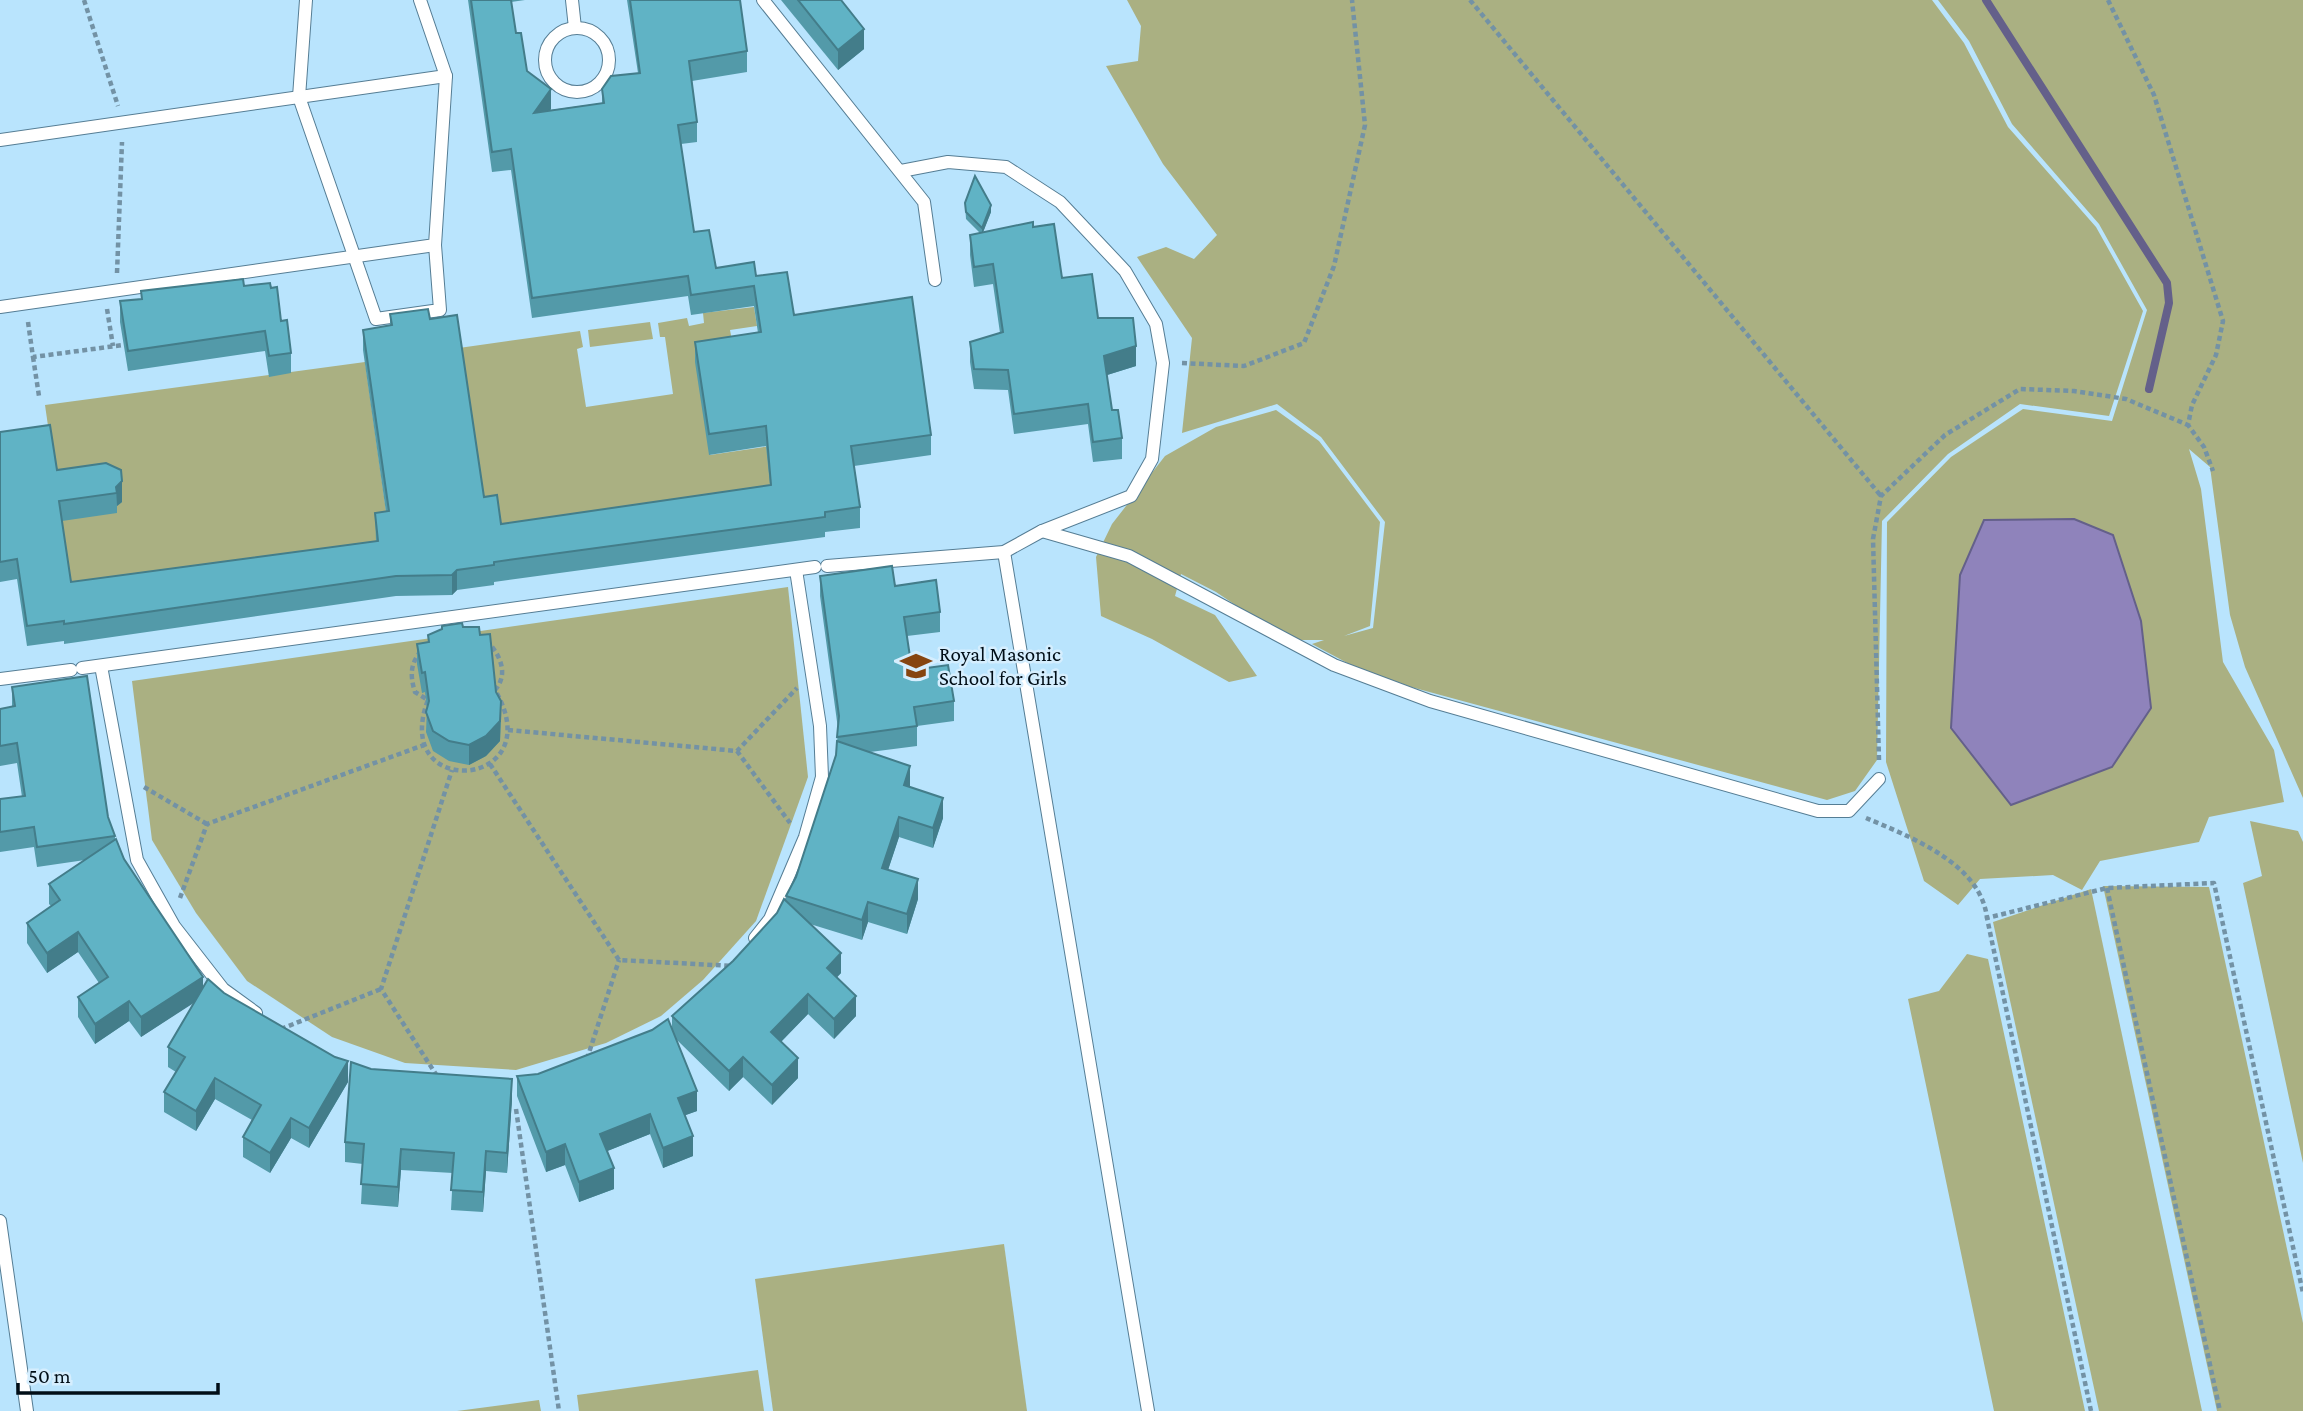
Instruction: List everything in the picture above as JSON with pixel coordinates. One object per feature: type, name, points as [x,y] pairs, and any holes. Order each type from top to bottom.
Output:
[{"type":"lane","points":[[306,0],[299,97],[357,256],[376,319],[440,310],[435,245],[446,76],[420,0]]},
{"type":"lane","points":[[572,0],[575,28]]},
{"type":"lane","points":[[763,0],[924,202],[935,280]]},
{"type":"lane","points":[[575,28],[586,29],[603,41],[610,60],[603,80],[596,87],[575,92],[565,90],[549,76],[546,55],[556,36],[575,28]]},
{"type":"lane","points":[[0,140],[446,76]]},
{"type":"lane","points":[[0,679],[821,566],[1004,552],[1042,531],[1131,496],[1152,459],[1163,363],[1156,324],[1125,271],[1060,202],[1006,167],[948,162],[901,170]]},
{"type":"lane","points":[[0,307],[435,245]]},
{"type":"lane","points":[[1042,531],[1129,556],[1334,665],[1430,701],[1818,811],[1849,811],[1879,779]]},
{"type":"lane","points":[[1004,552],[1148,1411]]},
{"type":"lane","points":[[734,965],[770,919],[803,842],[822,777],[820,726],[796,570]]},
{"type":"lane","points":[[101,666],[137,860],[172,922],[223,989],[278,1030]]},
{"type":"lane","points":[[0,1221],[27,1411]]},
{"type":"path","points":[[1163,363],[1244,366],[1304,342],[1334,266],[1365,125],[1352,0]]},
{"type":"path","points":[[1470,0],[1881,496]]},
{"type":"path","points":[[2108,0],[2154,96],[2223,321],[2216,355],[2192,405],[2188,425]]},
{"type":"path","points":[[105,292],[113,346]]},
{"type":"path","points":[[25,304],[39,396]]},
{"type":"path","points":[[33,358],[123,345]]},
{"type":"path","points":[[1879,779],[1872,538],[1881,496],[1945,435],[2020,389],[2074,391],[2126,399],[2188,425],[2204,447],[2213,471]]},
{"type":"path","points":[[428,645],[415,658],[411,674],[415,692],[428,700],[421,721],[424,745],[435,761],[452,770],[476,771],[490,764],[500,754],[508,730],[506,712],[495,690],[501,678],[501,661],[481,636]]},
{"type":"path","points":[[737,751],[812,673]]},
{"type":"path","points":[[508,730],[737,751],[803,842]]},
{"type":"path","points":[[207,824],[424,745]]},
{"type":"path","points":[[490,764],[619,960]]},
{"type":"path","points":[[381,989],[452,770]]},
{"type":"path","points":[[119,773],[207,824]]},
{"type":"path","points":[[1849,811],[1897,832],[1957,866],[1985,901],[2091,1411]]},
{"type":"path","points":[[172,922],[207,824]]},
{"type":"path","points":[[1987,918],[2106,888],[2214,883],[2303,1293]]},
{"type":"path","points":[[2106,888],[2220,1411]]},
{"type":"path","points":[[619,960],[734,965]]},
{"type":"path","points":[[584,1065],[619,960]]},
{"type":"path","points":[[278,1030],[381,989]]},
{"type":"path","points":[[381,989],[441,1083]]},
{"type":"path","points":[[516,1109],[559,1411]]},
{"type":"green space","points":[[1127,0],[1932,0],[1964,43],[2008,127],[2096,227],[2143,311],[2109,416],[2020,404],[1948,454],[1882,521],[1877,760],[1855,791],[1827,800],[1411,687],[1351,665],[1312,644],[1324,640],[1287,640],[1216,592],[1181,574],[1175,596],[1215,615],[1257,676],[1229,682],[1152,639],[1101,616],[1096,557],[1112,524],[1165,456],[1216,427],[1276,410],[1319,441],[1380,522],[1370,626],[1344,636],[1373,628],[1385,522],[1321,437],[1277,404],[1182,433],[1192,338],[1137,257],[1166,247],[1194,259],[1217,235],[1163,164],[1106,66],[1138,61],[1141,26]]},
{"type":"green space","points":[[1938,0],[2303,0],[2303,798],[2245,667],[2230,615],[2210,467],[2189,449],[2201,489],[2223,662],[2274,750],[2284,802],[2209,817],[2199,842],[2100,861],[2082,890],[2053,875],[1980,879],[1958,905],[1924,881],[1886,762],[1887,522],[1951,457],[2023,409],[2112,421],[2147,310],[2099,224],[2012,124],[1969,41]]},
{"type":"green space","points":[[754,307],[757,326],[730,330],[735,356],[710,455],[798,442],[773,487],[501,544],[484,517],[459,348],[580,331],[583,347],[577,349],[586,407],[673,394],[665,337],[660,337],[658,323],[687,318],[689,326],[704,323],[703,313]]},
{"type":"green space","points":[[650,322],[653,339],[590,347],[588,330]]},
{"type":"green space","points":[[365,362],[389,532],[378,561],[73,600],[45,405]]},
{"type":"green space","points":[[788,587],[808,777],[756,921],[703,980],[661,1016],[606,1043],[516,1070],[405,1063],[332,1037],[247,981],[196,913],[152,840],[132,681]]},
{"type":"green space","points":[[2250,821],[2298,831],[2303,842],[2303,1163],[2243,883],[2262,876]]},
{"type":"green space","points":[[2103,886],[2209,887],[2303,1323],[2303,1411],[2217,1411]]},
{"type":"green space","points":[[2091,889],[2202,1411],[2099,1411],[1993,922]]},
{"type":"green space","points":[[1967,954],[1988,959],[2085,1411],[1994,1411],[1908,999],[1939,991]]},
{"type":"green space","points":[[1004,1244],[1027,1411],[773,1411],[755,1279]]},
{"type":"green space","points":[[758,1370],[764,1411],[579,1411],[577,1395]]},
{"type":"green space","points":[[539,1400],[541,1411],[457,1411]]},
{"type":"shaded area","points":[[2074,519],[2113,535],[2141,621],[2151,708],[2112,767],[2011,805],[1951,728],[1960,575],[1984,520]]},
{"type":"building","points":[[471,0],[511,0],[516,33],[521,33],[527,71],[551,89],[534,113],[604,103],[602,89],[611,76],[640,73],[630,0],[740,0],[747,51],[689,61],[697,122],[678,125],[694,232],[709,230],[716,268],[754,262],[756,276],[787,272],[794,315],[912,297],[931,435],[851,446],[860,507],[825,512],[825,517],[494,562],[494,565],[457,570],[452,575],[396,576],[64,624],[64,621],[27,626],[17,559],[0,562],[0,432],[50,425],[57,470],[106,463],[121,470],[122,481],[116,487],[117,493],[59,501],[71,582],[378,541],[375,513],[389,511],[363,330],[392,325],[390,314],[428,309],[430,319],[457,315],[484,497],[497,495],[501,524],[771,485],[766,426],[709,434],[695,342],[761,332],[754,286],[691,295],[688,276],[532,298],[511,149],[492,152]]},
{"type":"building","points":[[798,0],[841,0],[864,29],[838,50]]},
{"type":"building","points":[[975,176],[991,205],[982,228],[966,212],[965,203]]},
{"type":"building","points":[[1033,222],[1033,227],[1054,224],[1062,278],[1092,274],[1098,318],[1133,318],[1136,346],[1104,356],[1112,410],[1118,410],[1122,438],[1093,442],[1088,404],[1014,414],[1008,370],[974,369],[970,342],[1003,332],[993,264],[974,267],[970,235]]},
{"type":"building","points":[[243,279],[244,286],[270,283],[271,288],[277,287],[281,321],[287,320],[291,353],[269,356],[265,331],[128,351],[120,301],[142,299],[141,291]]},
{"type":"building","points":[[892,566],[895,586],[936,580],[940,612],[904,617],[912,670],[948,665],[954,701],[914,707],[917,726],[837,737],[839,716],[820,576]]},
{"type":"building","points":[[462,623],[463,627],[479,627],[480,635],[490,634],[496,692],[501,701],[500,721],[486,736],[469,745],[449,741],[433,731],[426,712],[429,701],[417,644],[429,642],[428,635],[442,629],[442,626]]},
{"type":"building","points":[[87,676],[108,817],[115,836],[37,847],[34,827],[0,832],[0,799],[25,796],[17,743],[0,746],[0,709],[15,706],[12,687]]},
{"type":"building","points":[[837,741],[910,766],[904,785],[943,798],[933,828],[899,817],[882,868],[918,879],[907,914],[868,902],[862,920],[786,896],[796,877],[836,755]]},
{"type":"building","points":[[116,839],[124,859],[203,977],[141,1017],[129,1001],[95,1024],[78,997],[108,977],[78,932],[47,953],[27,923],[60,900],[49,884]]},
{"type":"building","points":[[784,899],[841,953],[827,968],[856,996],[834,1019],[808,994],[771,1032],[798,1058],[772,1085],[743,1057],[729,1071],[672,1016],[733,961],[777,913]]},
{"type":"building","points":[[208,979],[224,993],[335,1057],[348,1061],[309,1128],[291,1118],[270,1153],[243,1137],[261,1105],[215,1078],[196,1111],[164,1092],[185,1057],[168,1047]]},
{"type":"building","points":[[668,1019],[697,1091],[678,1098],[693,1136],[663,1148],[650,1114],[600,1134],[614,1168],[579,1182],[565,1144],[546,1152],[517,1076],[538,1074],[652,1030]]},
{"type":"building","points":[[351,1062],[371,1069],[512,1079],[507,1153],[486,1151],[483,1192],[451,1190],[454,1153],[401,1149],[398,1187],[361,1184],[364,1144],[345,1142]]},
{"type":"waterway","points":[[1986,0],[2167,283],[2169,303],[2149,389]]},
{"type":"place","name":"Royal Masonic School for Girls","points":[[916,666]]}]
